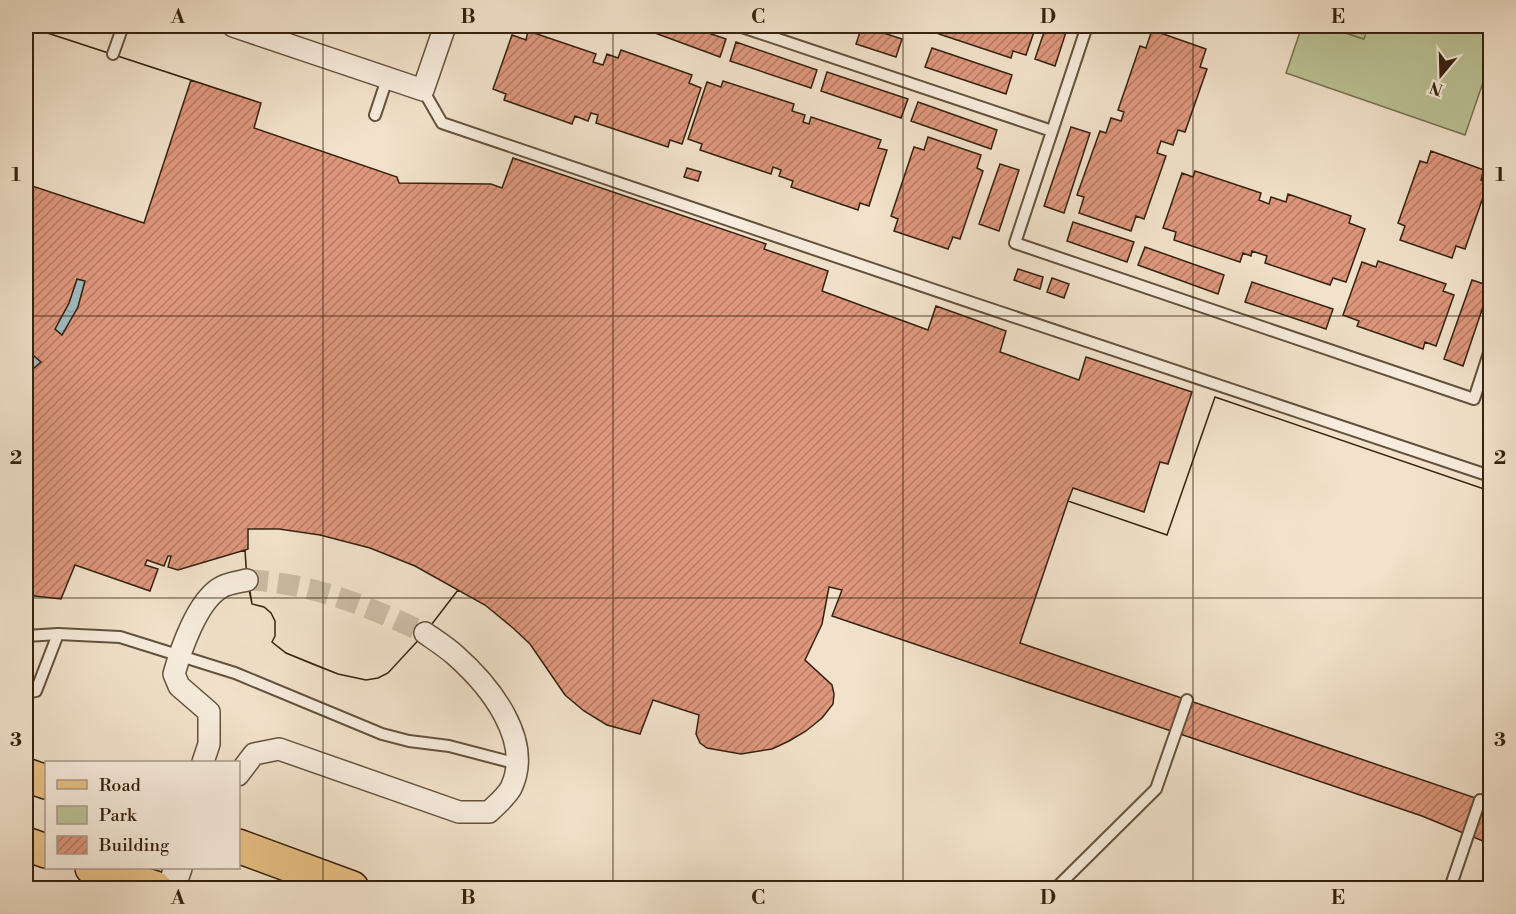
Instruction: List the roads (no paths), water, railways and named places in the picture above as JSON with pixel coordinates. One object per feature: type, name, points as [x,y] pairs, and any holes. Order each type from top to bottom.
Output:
[{"type":"main road","points":[[26,776],[45,782]]},
{"type":"main road","points":[[26,844],[45,851]]},
{"type":"main road","points":[[240,847],[352,888]]},
{"type":"main road","points":[[98,869],[155,888]]},
{"type":"street","points":[[232,26],[423,90],[445,26]]},
{"type":"street","points":[[203,761],[209,744],[209,712],[179,686],[174,674],[180,655],[204,604],[220,588],[247,580]]},
{"type":"street","points":[[240,772],[254,754],[279,749],[459,812],[489,812],[510,790],[518,764],[514,737],[500,706],[474,672],[454,653],[425,633]]},
{"type":"street","points":[[171,888],[177,869]]},
{"type":"lane","points":[[114,54],[123,26]]},
{"type":"lane","points":[[739,26],[1052,131]]},
{"type":"lane","points":[[1087,26],[1015,243],[1474,399],[1491,350]]},
{"type":"lane","points":[[375,115],[387,79]]},
{"type":"lane","points":[[423,90],[442,123],[657,198],[1491,476]]},
{"type":"lane","points":[[26,693],[36,691],[58,634]]},
{"type":"lane","points":[[26,636],[58,634],[120,637],[235,673],[382,734],[409,741],[449,746],[518,764]]},
{"type":"lane","points":[[1056,888],[1156,789],[1187,700]]},
{"type":"lane","points":[[1450,888],[1480,800]]},
{"type":"water","points":[[77,279],[85,281],[78,307],[62,335],[55,329],[69,303]]},
{"type":"water","points":[[33,355],[41,362],[26,375],[26,362]]},
{"type":"tunnel","points":[[247,580],[293,585],[316,591],[361,605],[425,633]]}]
